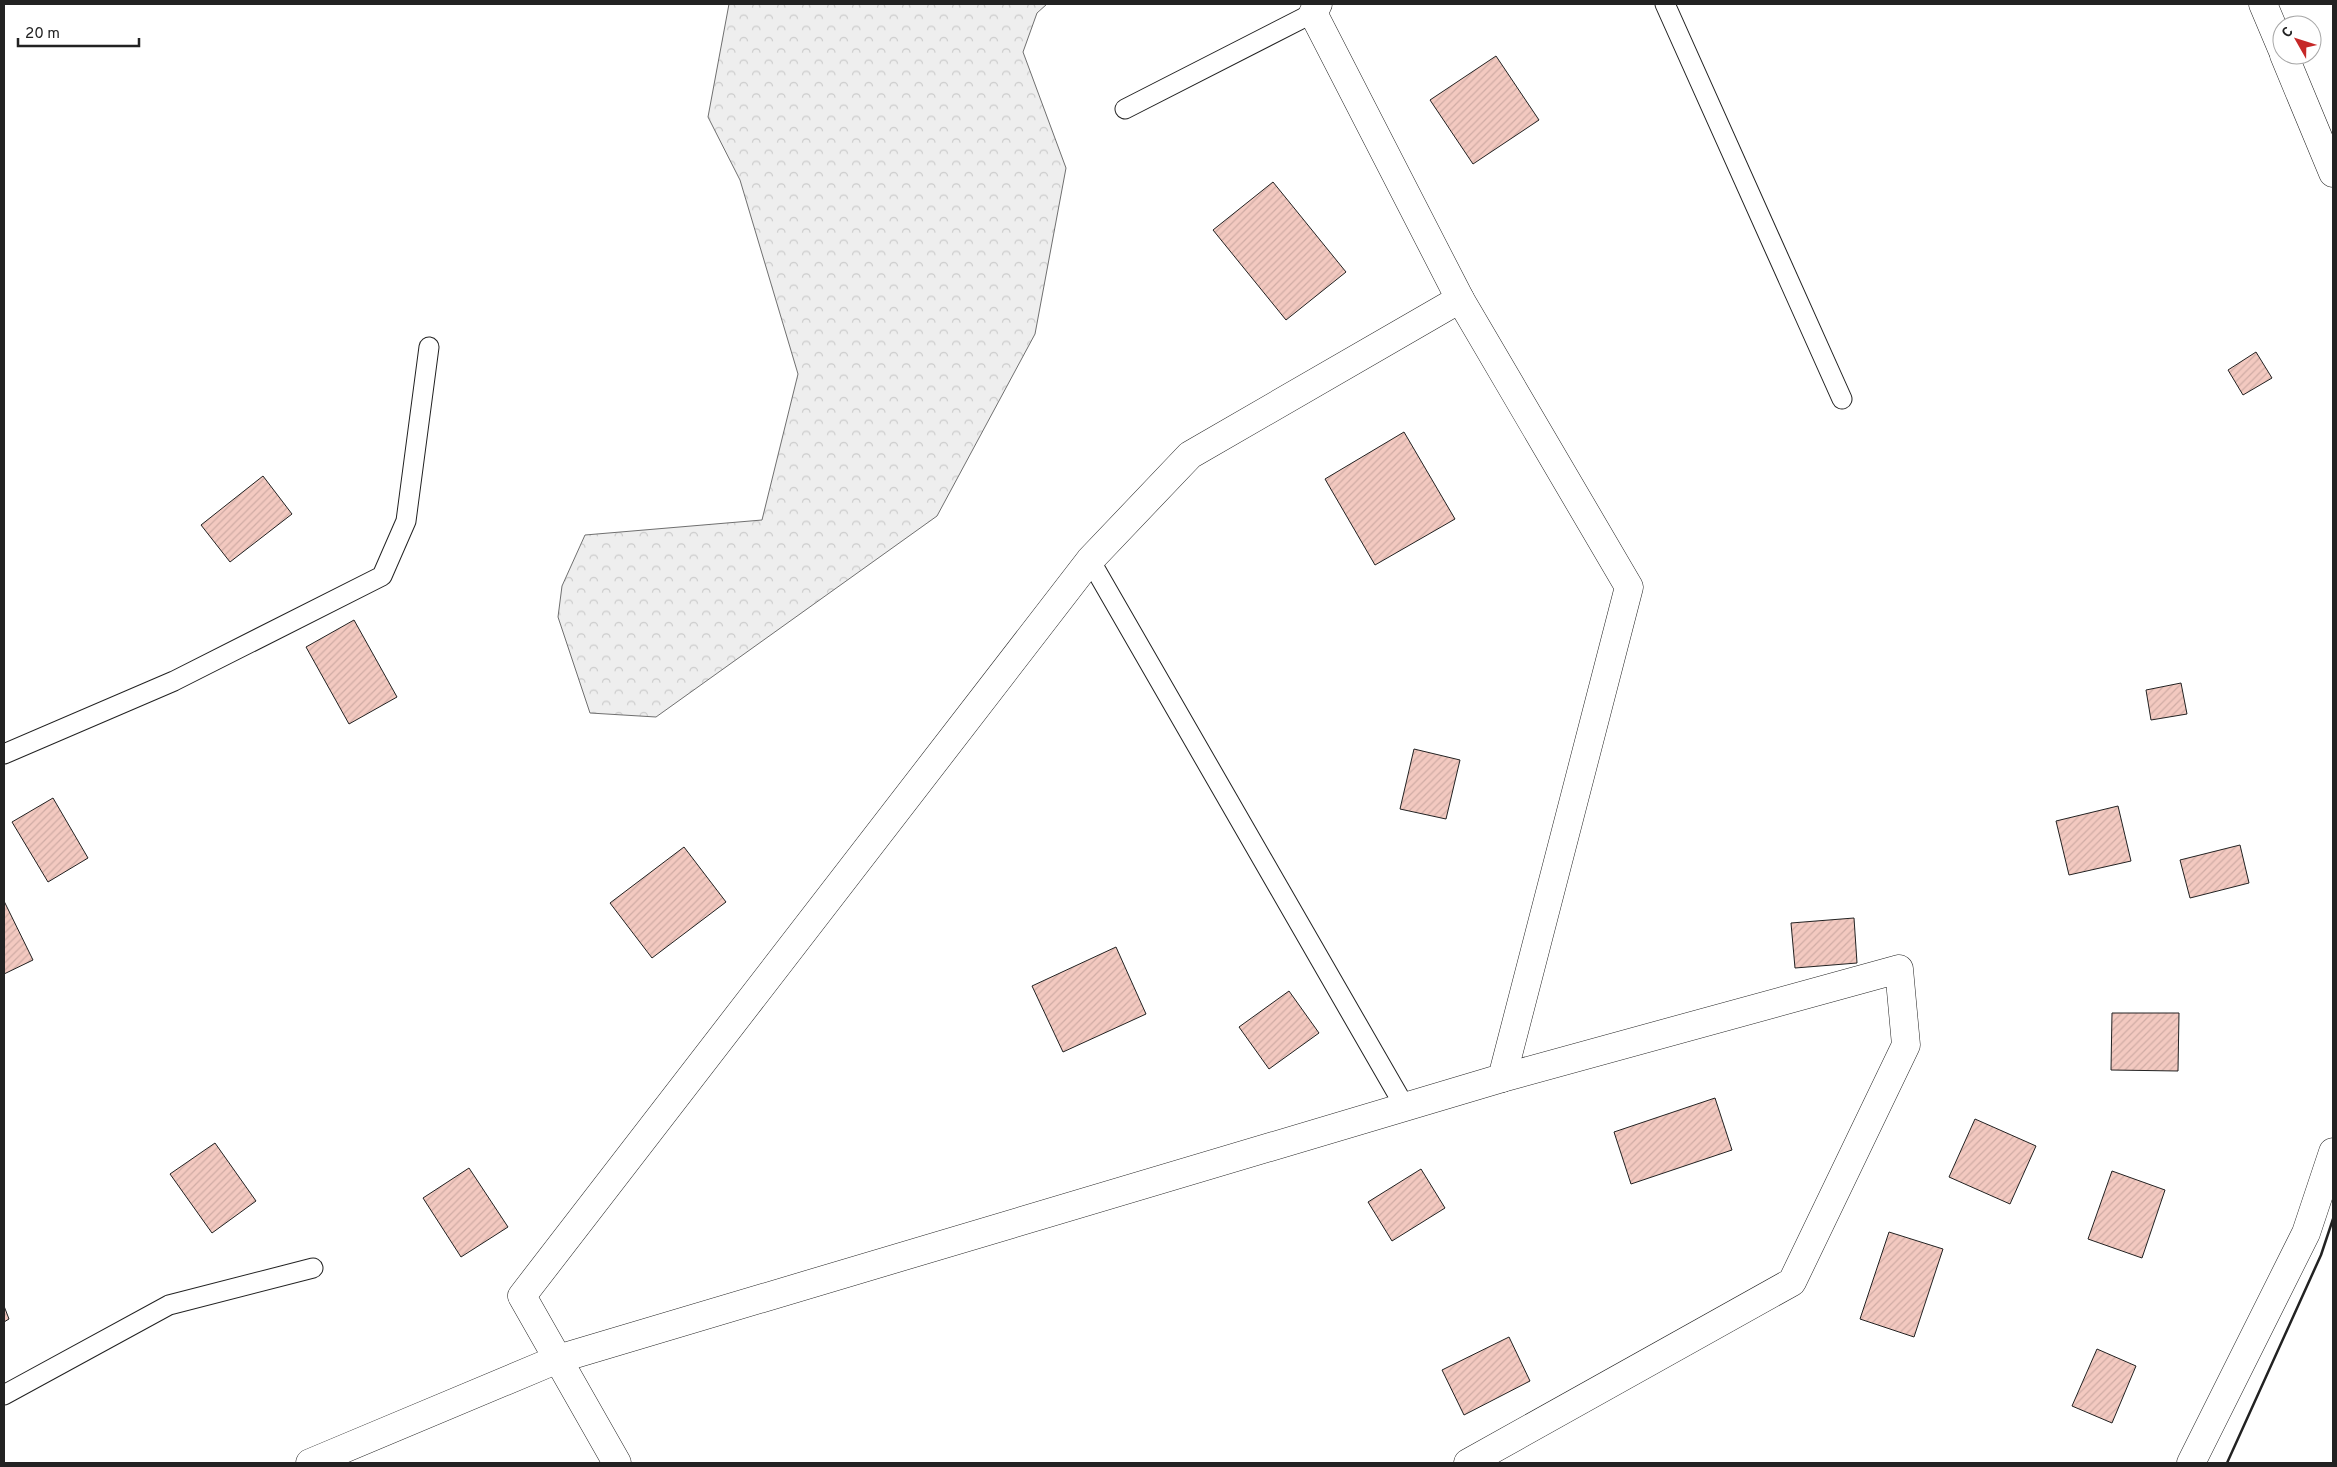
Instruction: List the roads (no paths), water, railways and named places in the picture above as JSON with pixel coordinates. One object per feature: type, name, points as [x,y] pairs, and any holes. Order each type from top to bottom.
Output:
[{"type":"street","points":[[2263,4],[2272,25]]},
{"type":"street","points":[[1315,8],[1460,299],[1629,587],[1502,1078]]},
{"type":"street","points":[[2288,65],[2333,173]]},
{"type":"street","points":[[618,1463],[522,1296],[1090,560],[1190,454],[1460,299]]},
{"type":"street","points":[[310,1463],[558,1359],[1502,1078],[1899,969],[1906,1045],[1792,1282],[1468,1463]]},
{"type":"street","points":[[2191,1463],[2306,1233],[2333,1152]]},
{"type":"lane","points":[[1665,4],[1842,399]]},
{"type":"lane","points":[[1126,109],[1315,8]]},
{"type":"lane","points":[[4,754],[174,681],[382,576],[406,521],[429,347]]},
{"type":"lane","points":[[1090,560],[1405,1107]]},
{"type":"lane","points":[[4,1394],[169,1305],[313,1268]]}]
